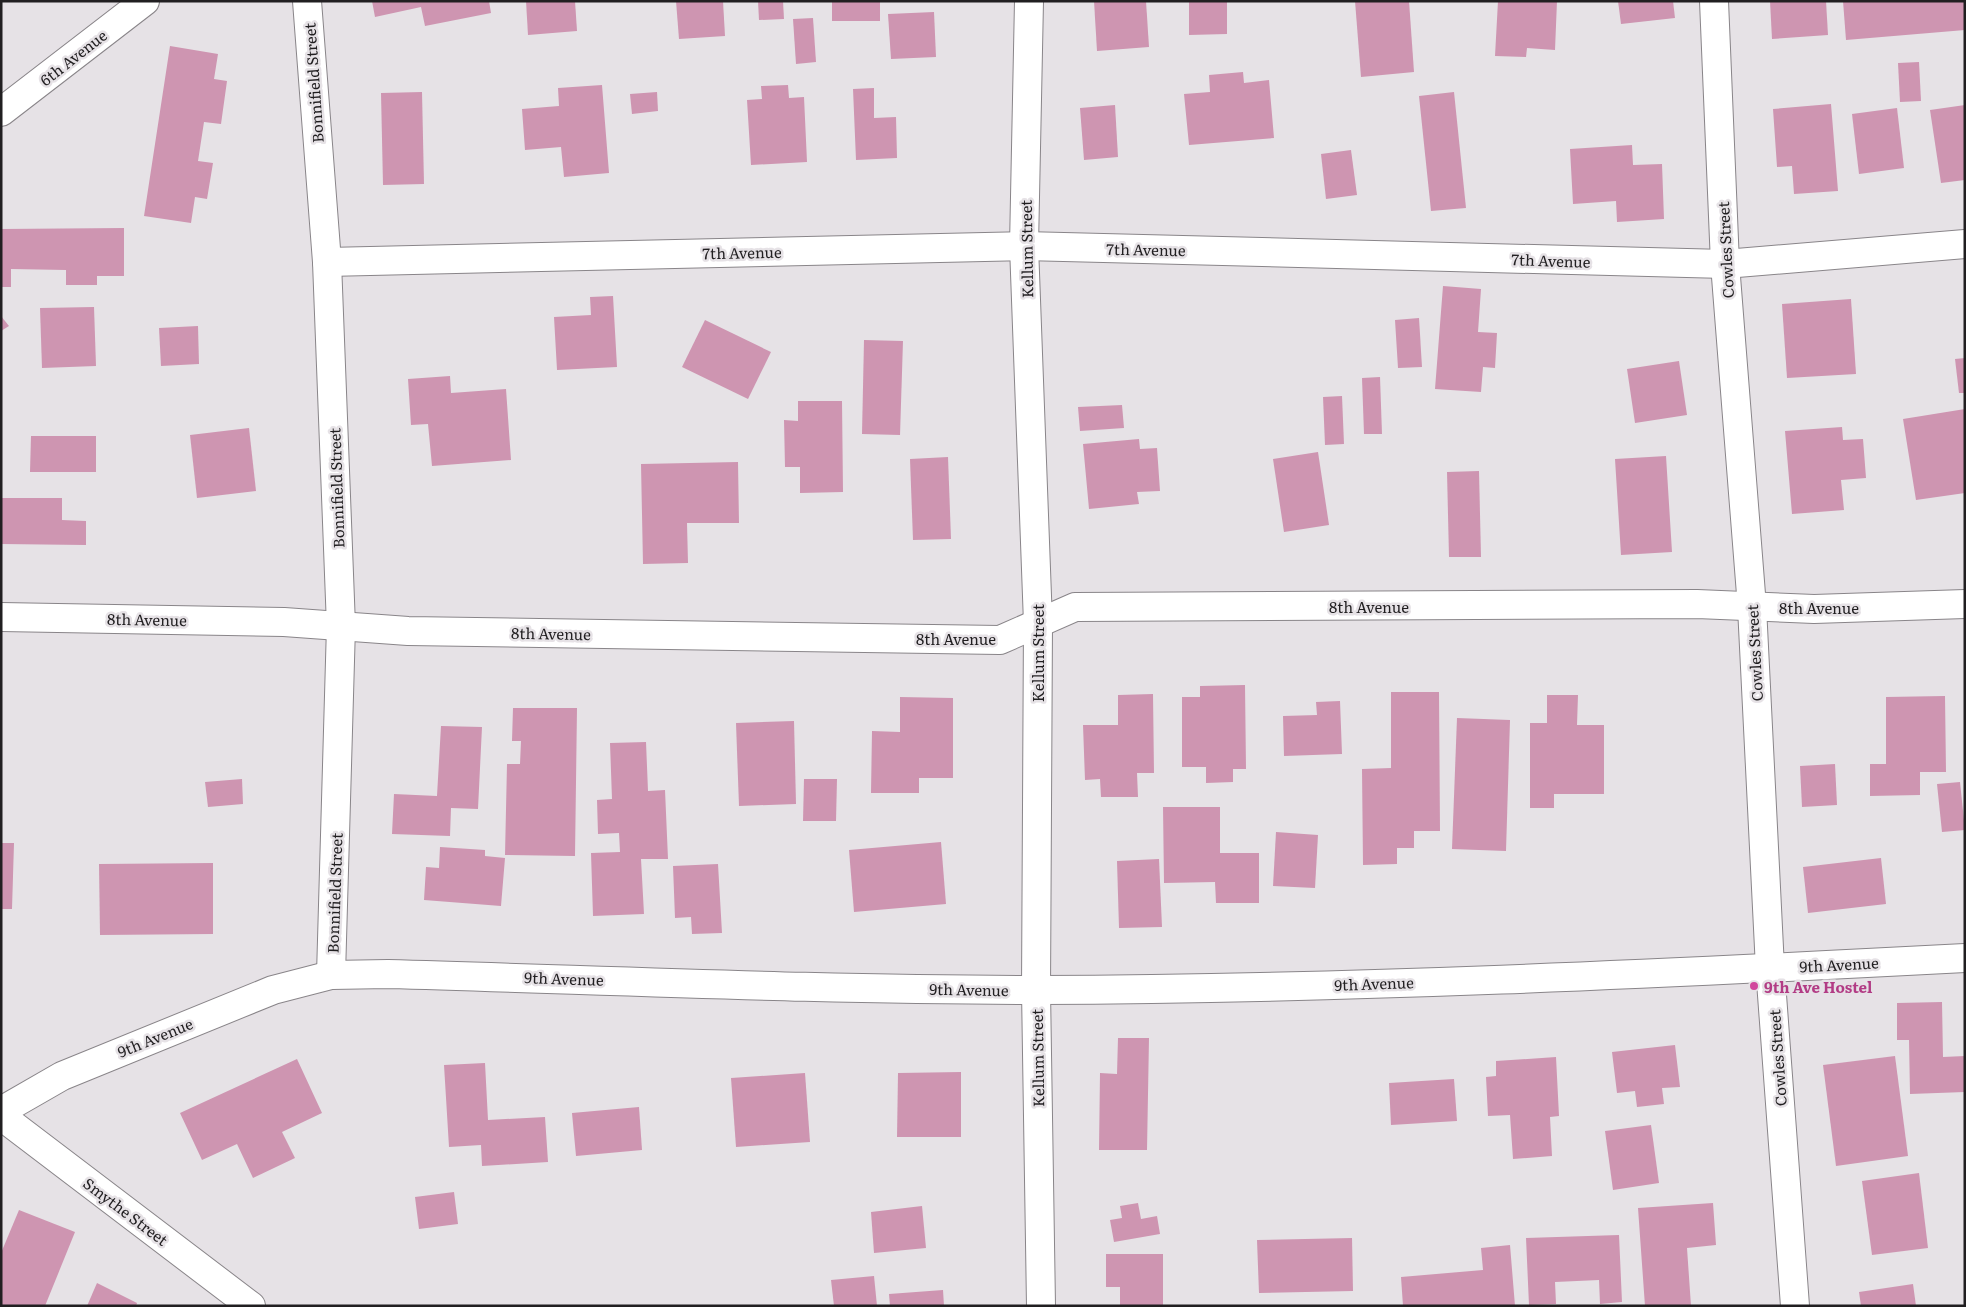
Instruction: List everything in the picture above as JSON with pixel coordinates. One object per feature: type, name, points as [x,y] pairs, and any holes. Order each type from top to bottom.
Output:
[{"type":"street","name":"6th Avenue","points":[[1,112],[144,1]]},
{"type":"street","name":"Bonnifield Street","points":[[307,1],[327,262],[341,626],[331,975]]},
{"type":"street","name":"Kellum Street","points":[[1030,1],[1024,246],[1038,623],[1036,990],[1041,1306]]},
{"type":"street","name":"Cowles Street","points":[[1714,1],[1725,264],[1752,607],[1770,968],[1795,1306]]},
{"type":"street","name":"7th Avenue","points":[[327,262],[1024,246],[1725,264],[1965,244]]},
{"type":"street","name":"8th Avenue","points":[[1,617],[284,622],[408,631],[1000,640],[1075,606],[1697,604],[1814,609],[1965,604]]},
{"type":"street","name":"9th Avenue","points":[[1,1111],[62,1076],[273,990],[331,975],[388,974],[1036,990],[1239,988],[1770,968],[1965,958]]},
{"type":"street","name":"Smythe Street","points":[[1,1116],[251,1306]]},
{"type":"building","points":[[372,1],[489,1],[491,13],[425,26],[421,7],[375,17]]},
{"type":"building","points":[[526,1],[575,1],[577,31],[528,35]]},
{"type":"building","points":[[676,1],[723,1],[725,36],[679,39]]},
{"type":"building","points":[[758,1],[783,1],[784,19],[759,20]]},
{"type":"building","points":[[832,1],[880,1],[880,21],[832,21]]},
{"type":"building","points":[[1094,1],[1146,1],[1149,47],[1097,51]]},
{"type":"building","points":[[1189,1],[1227,1],[1227,34],[1189,35]]},
{"type":"building","points":[[1355,1],[1409,1],[1414,72],[1361,77]]},
{"type":"building","points":[[1498,1],[1557,1],[1555,50],[1527,48],[1526,57],[1495,56]]},
{"type":"building","points":[[1618,1],[1673,1],[1675,18],[1621,24]]},
{"type":"building","points":[[1770,1],[1826,1],[1828,35],[1772,39]]},
{"type":"building","points":[[1843,1],[1965,1],[1965,30],[1846,40]]},
{"type":"building","points":[[934,12],[936,57],[891,59],[888,14]]},
{"type":"building","points":[[813,18],[816,62],[796,64],[793,19]]},
{"type":"building","points":[[170,46],[218,54],[214,79],[227,81],[221,124],[204,122],[198,161],[213,163],[207,199],[195,197],[191,223],[144,216]]},
{"type":"building","points":[[1919,62],[1921,101],[1900,102],[1898,63]]},
{"type":"building","points":[[1243,72],[1244,83],[1269,80],[1274,138],[1189,145],[1184,94],[1210,92],[1209,75]]},
{"type":"building","points":[[602,85],[609,173],[564,177],[561,147],[525,150],[522,109],[559,106],[558,88]]},
{"type":"building","points":[[788,85],[789,98],[804,97],[807,162],[751,165],[747,100],[762,99],[761,86]]},
{"type":"building","points":[[874,88],[874,118],[896,117],[897,158],[856,160],[853,89]]},
{"type":"building","points":[[422,92],[424,184],[383,185],[381,93]]},
{"type":"building","points":[[657,92],[658,111],[632,114],[630,94]]},
{"type":"building","points":[[1454,92],[1466,208],[1431,211],[1419,96]]},
{"type":"building","points":[[1831,104],[1838,191],[1794,194],[1792,166],[1777,167],[1773,109]]},
{"type":"building","points":[[1115,105],[1118,157],[1084,160],[1080,108]]},
{"type":"building","points":[[1965,105],[1965,180],[1941,183],[1930,110]]},
{"type":"building","points":[[1897,108],[1904,168],[1859,174],[1852,114]]},
{"type":"building","points":[[1632,145],[1633,165],[1662,164],[1664,219],[1617,222],[1616,201],[1573,204],[1570,149]]},
{"type":"building","points":[[1351,150],[1357,195],[1326,199],[1321,154]]},
{"type":"building","points":[[124,228],[124,276],[97,276],[97,285],[66,285],[66,270],[11,269],[11,287],[1,287],[1,229]]},
{"type":"building","points":[[1443,286],[1481,289],[1478,332],[1497,333],[1495,368],[1483,367],[1481,392],[1435,389]]},
{"type":"building","points":[[613,296],[617,367],[557,370],[554,317],[591,315],[590,297]]},
{"type":"building","points":[[1851,299],[1856,374],[1787,378],[1782,304]]},
{"type":"building","points":[[94,307],[96,366],[42,368],[40,308]]},
{"type":"building","points":[[1,316],[9,326],[1,331]]},
{"type":"building","points":[[1419,318],[1422,367],[1398,368],[1395,320]]},
{"type":"building","points":[[705,320],[771,352],[748,399],[682,367]]},
{"type":"building","points":[[198,326],[199,364],[161,366],[159,328]]},
{"type":"building","points":[[864,340],[903,341],[900,435],[862,434]]},
{"type":"building","points":[[1965,358],[1965,393],[1959,393],[1955,359]]},
{"type":"building","points":[[1679,361],[1687,415],[1635,423],[1627,369]]},
{"type":"building","points":[[450,376],[451,393],[506,389],[511,460],[432,466],[428,424],[411,425],[408,379]]},
{"type":"building","points":[[1380,377],[1382,434],[1364,434],[1362,378]]},
{"type":"building","points":[[1342,396],[1344,444],[1325,445],[1323,397]]},
{"type":"building","points":[[798,401],[842,401],[843,492],[800,493],[800,467],[785,467],[784,420],[798,421]]},
{"type":"building","points":[[1122,405],[1124,428],[1080,431],[1078,407]]},
{"type":"building","points":[[1965,409],[1965,493],[1916,500],[1903,419]]},
{"type":"building","points":[[1842,427],[1843,440],[1863,439],[1866,478],[1841,480],[1844,510],[1792,514],[1785,431]]},
{"type":"building","points":[[249,428],[256,491],[197,498],[190,435]]},
{"type":"building","points":[[31,436],[96,436],[96,472],[30,472]]},
{"type":"building","points":[[1139,439],[1140,449],[1157,448],[1160,491],[1137,492],[1139,504],[1089,509],[1083,444]]},
{"type":"building","points":[[1318,452],[1329,525],[1284,532],[1273,459]]},
{"type":"building","points":[[1666,456],[1672,552],[1621,555],[1615,459]]},
{"type":"building","points":[[948,457],[951,539],[913,540],[910,459]]},
{"type":"building","points":[[738,462],[739,523],[687,523],[688,563],[643,564],[641,464]]},
{"type":"building","points":[[1479,471],[1481,557],[1449,557],[1447,472]]},
{"type":"building","points":[[1,498],[62,498],[62,520],[86,521],[86,545],[1,544]]},
{"type":"building","points":[[1245,685],[1246,769],[1233,769],[1233,782],[1206,783],[1206,767],[1182,767],[1182,697],[1200,697],[1200,686]]},
{"type":"building","points":[[1391,692],[1439,692],[1440,831],[1414,831],[1414,848],[1397,848],[1397,864],[1363,865],[1362,769],[1391,768]]},
{"type":"building","points":[[1153,694],[1154,773],[1137,773],[1138,797],[1101,797],[1100,779],[1085,780],[1083,725],[1118,725],[1118,695]]},
{"type":"building","points":[[1547,695],[1578,695],[1577,725],[1604,725],[1604,794],[1554,794],[1554,808],[1530,808],[1530,723],[1547,723]]},
{"type":"building","points":[[1945,696],[1946,772],[1920,772],[1920,795],[1870,796],[1870,764],[1886,764],[1886,697]]},
{"type":"building","points":[[900,697],[953,698],[953,778],[919,778],[919,793],[871,793],[872,731],[900,732]]},
{"type":"building","points":[[1340,701],[1342,754],[1284,756],[1283,716],[1317,715],[1316,702]]},
{"type":"building","points":[[513,708],[577,708],[575,856],[505,855],[507,764],[520,764],[521,741],[512,741]]},
{"type":"building","points":[[1457,718],[1510,720],[1506,851],[1452,849]]},
{"type":"building","points":[[794,721],[796,804],[739,806],[736,723]]},
{"type":"building","points":[[441,726],[482,727],[478,809],[451,808],[450,836],[392,834],[394,794],[437,796]]},
{"type":"building","points":[[646,742],[648,791],[665,790],[668,859],[641,859],[644,914],[593,916],[591,853],[620,852],[619,833],[598,834],[597,800],[612,799],[610,743]]},
{"type":"building","points":[[1835,764],[1837,805],[1802,807],[1800,766]]},
{"type":"building","points":[[242,779],[243,804],[208,807],[205,782]]},
{"type":"building","points":[[804,779],[837,779],[836,821],[803,821]]},
{"type":"building","points":[[1960,782],[1965,830],[1942,832],[1937,784]]},
{"type":"building","points":[[1163,807],[1220,807],[1220,853],[1259,853],[1259,903],[1216,903],[1215,882],[1164,883]]},
{"type":"building","points":[[1276,832],[1318,835],[1315,888],[1273,886]]},
{"type":"building","points":[[941,842],[946,904],[854,912],[849,850]]},
{"type":"building","points":[[1,843],[14,843],[12,909],[1,909]]},
{"type":"building","points":[[440,847],[485,850],[485,856],[505,858],[501,906],[424,900],[426,867],[439,868]]},
{"type":"building","points":[[1881,858],[1886,904],[1808,913],[1803,867]]},
{"type":"building","points":[[1159,859],[1162,927],[1119,928],[1117,861]]},
{"type":"building","points":[[213,863],[213,934],[100,935],[99,864]]},
{"type":"building","points":[[718,864],[722,933],[692,934],[691,917],[675,918],[673,866]]},
{"type":"building","points":[[1942,1002],[1943,1057],[1965,1056],[1965,1092],[1910,1094],[1909,1040],[1897,1040],[1897,1003]]},
{"type":"building","points":[[1118,1038],[1149,1038],[1147,1150],[1099,1150],[1100,1073],[1117,1074]]},
{"type":"building","points":[[1675,1045],[1680,1087],[1662,1088],[1664,1104],[1637,1107],[1635,1091],[1617,1093],[1612,1052]]},
{"type":"building","points":[[1895,1056],[1908,1156],[1836,1166],[1823,1065]]},
{"type":"building","points":[[1556,1057],[1559,1116],[1550,1117],[1552,1156],[1513,1159],[1510,1115],[1488,1116],[1486,1077],[1496,1076],[1496,1061]]},
{"type":"building","points":[[297,1059],[322,1113],[282,1132],[295,1158],[253,1178],[237,1144],[202,1160],[180,1113]]},
{"type":"building","points":[[485,1063],[488,1120],[545,1117],[548,1162],[482,1166],[481,1145],[449,1147],[444,1065]]},
{"type":"building","points":[[961,1072],[961,1137],[897,1137],[898,1073]]},
{"type":"building","points":[[805,1073],[810,1142],[736,1147],[731,1078]]},
{"type":"building","points":[[1454,1079],[1457,1121],[1391,1125],[1389,1083]]},
{"type":"building","points":[[639,1107],[642,1150],[576,1156],[572,1113]]},
{"type":"building","points":[[1651,1125],[1659,1183],[1613,1190],[1605,1131]]},
{"type":"building","points":[[1919,1173],[1928,1248],[1872,1255],[1862,1181]]},
{"type":"building","points":[[454,1192],[458,1224],[419,1229],[415,1197]]},
{"type":"building","points":[[1138,1203],[1141,1219],[1157,1216],[1160,1234],[1114,1242],[1110,1220],[1122,1218],[1120,1206]]},
{"type":"building","points":[[1713,1203],[1716,1245],[1687,1248],[1691,1306],[1645,1306],[1638,1208]]},
{"type":"building","points":[[922,1206],[926,1248],[874,1253],[871,1212]]},
{"type":"building","points":[[19,1210],[75,1232],[45,1306],[1,1306],[1,1253]]},
{"type":"building","points":[[1619,1235],[1622,1302],[1600,1304],[1599,1280],[1555,1282],[1556,1304],[1529,1305],[1526,1238]]},
{"type":"building","points":[[1352,1238],[1353,1291],[1259,1293],[1257,1240]]},
{"type":"building","points":[[1510,1245],[1515,1306],[1403,1306],[1401,1277],[1483,1270],[1481,1248]]},
{"type":"building","points":[[1106,1254],[1163,1254],[1163,1306],[1120,1306],[1120,1287],[1106,1287]]},
{"type":"building","points":[[874,1276],[877,1306],[834,1306],[831,1280]]},
{"type":"building","points":[[97,1283],[137,1303],[136,1306],[87,1306]]},
{"type":"building","points":[[1913,1284],[1916,1306],[1861,1306],[1859,1292]]},
{"type":"building","points":[[943,1290],[944,1306],[890,1306],[889,1294]]},
{"type":"place","name":"9th Ave Hostel","points":[[1754,986]]}]
